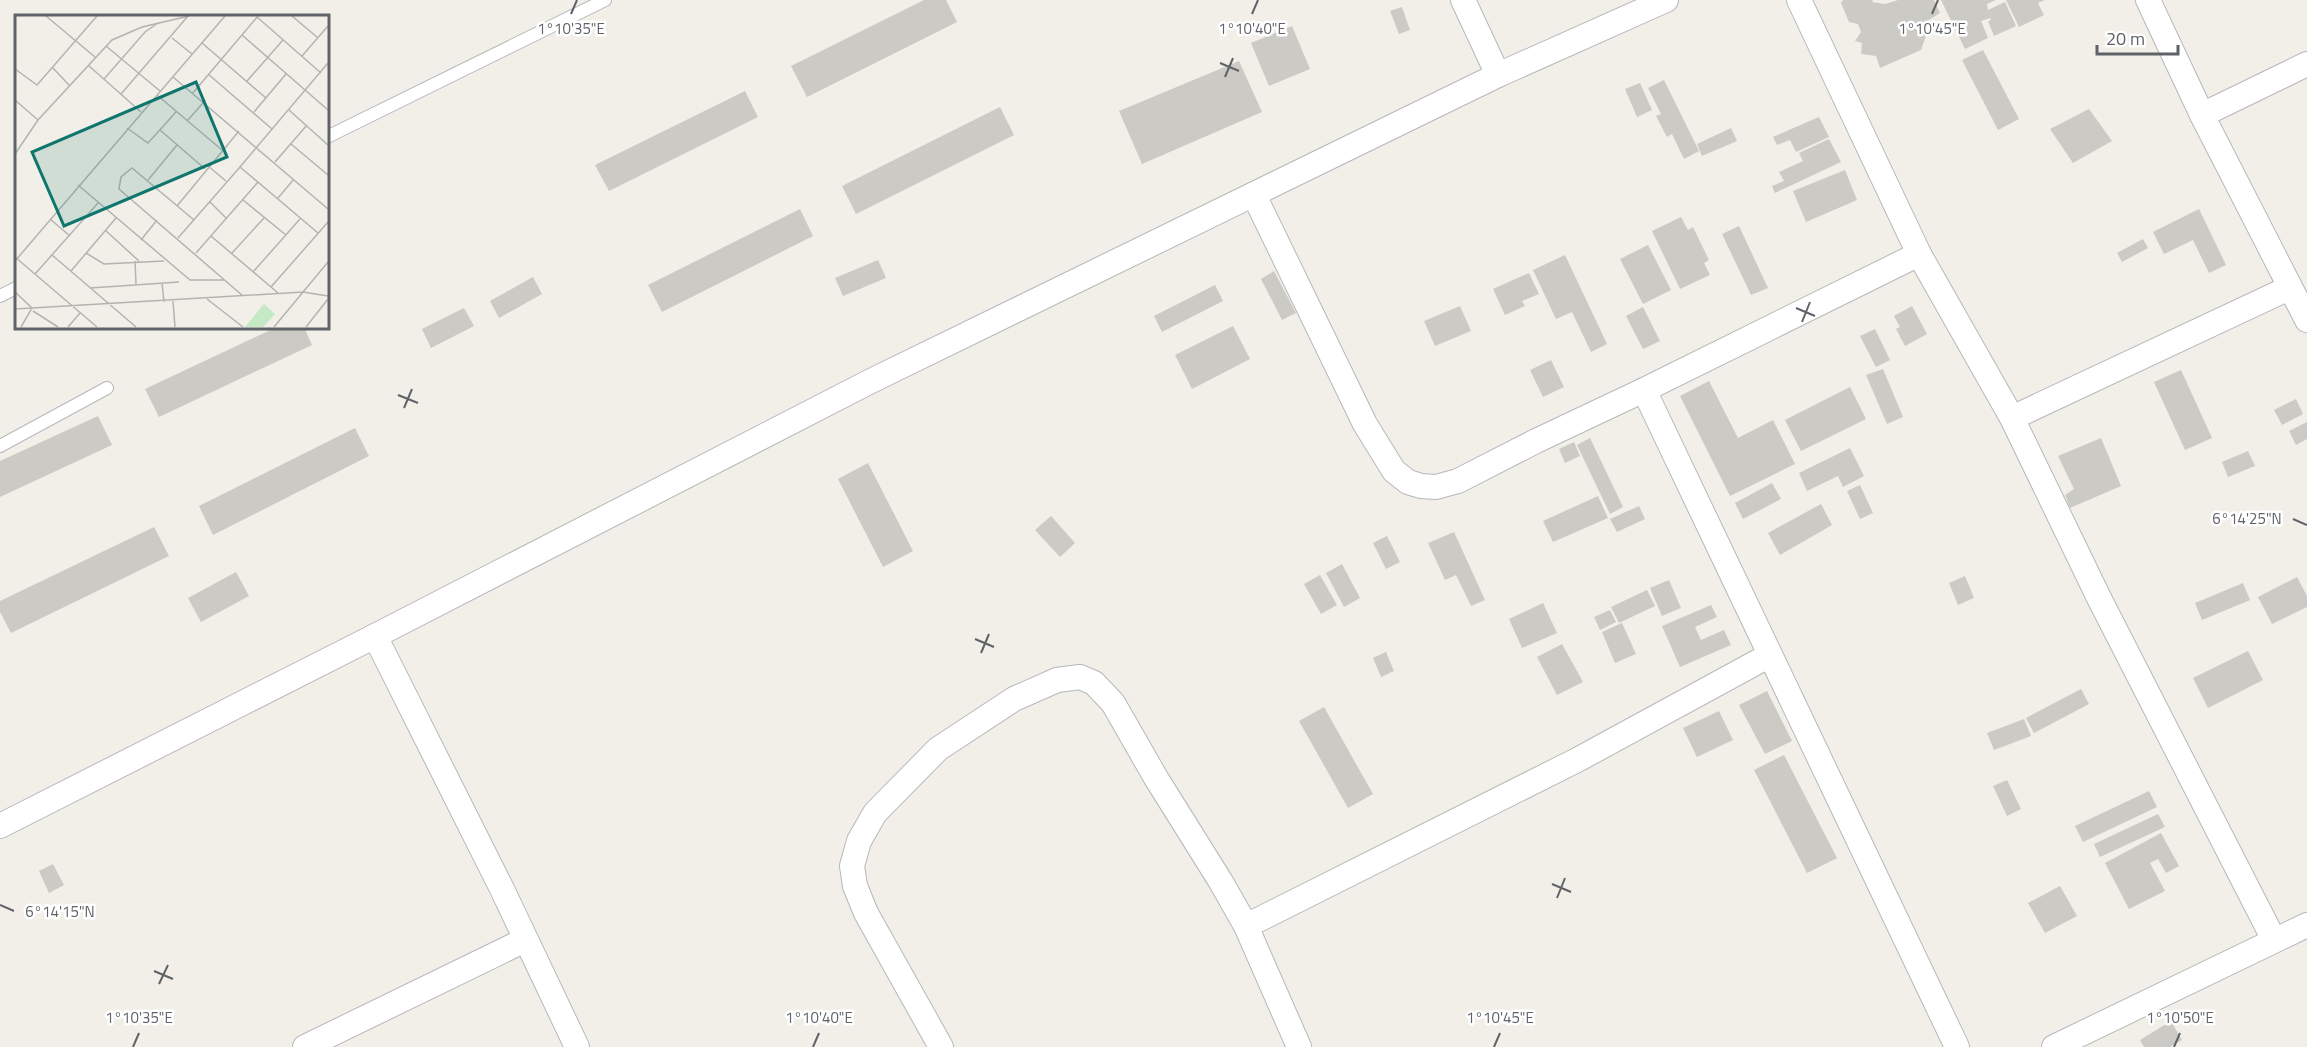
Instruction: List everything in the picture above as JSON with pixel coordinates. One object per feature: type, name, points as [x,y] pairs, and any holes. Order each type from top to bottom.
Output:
[{"type":"street","points":[[1463,0],[1498,75]]},
{"type":"street","points":[[0,826],[871,381],[1498,75],[1666,0]]},
{"type":"street","points":[[1799,0],[1919,254],[2012,418],[2099,598],[2274,940]]},
{"type":"street","points":[[2148,0],[2202,115],[2307,320]]},
{"type":"street","points":[[2202,115],[2307,64]]},
{"type":"street","points":[[1254,195],[1365,424],[1394,471],[1408,482],[1421,486],[1436,487],[1458,481],[1919,254]]},
{"type":"street","points":[[2012,418],[2289,288]]},
{"type":"street","points":[[1644,390],[1957,1047]]},
{"type":"street","points":[[375,636],[502,889],[577,1047]]},
{"type":"street","points":[[1246,927],[1579,759],[1770,655]]},
{"type":"street","points":[[941,1047],[866,913],[855,886],[852,867],[859,841],[875,813],[938,749],[1014,699],[1056,680],[1080,677],[1094,683],[1113,703],[1246,927],[1299,1047]]},
{"type":"street","points":[[2054,1047],[2307,925]]},
{"type":"street","points":[[305,1047],[525,940]]},
{"type":"lane","points":[[328,137],[605,0]]},
{"type":"lane","points":[[0,296],[15,288]]},
{"type":"lane","points":[[0,446],[107,388]]},
{"type":"building","points":[[924,0],[946,0],[957,22],[807,97],[791,66]]},
{"type":"building","points":[[1843,0],[1873,0],[1872,2],[1885,4],[1898,0],[1934,0],[1940,13],[1927,21],[1929,27],[1921,50],[1880,68],[1876,56],[1861,54],[1862,43],[1855,41],[1861,32],[1858,24],[1849,22],[1841,3]]},
{"type":"building","points":[[1941,0],[1996,0],[1987,4],[1988,10],[2005,2],[2016,26],[1994,36],[1988,21],[1991,20],[1990,18],[1981,21],[1988,38],[1965,49]]},
{"type":"building","points":[[2006,0],[2045,0],[2038,3],[2044,15],[2019,27]]},
{"type":"building","points":[[1402,7],[1410,30],[1399,34],[1390,11]]},
{"type":"building","points":[[1292,26],[1310,69],[1269,86],[1251,43]]},
{"type":"building","points":[[1983,50],[2019,119],[1998,130],[1962,60]]},
{"type":"building","points":[[1239,61],[1262,112],[1142,164],[1119,111]]},
{"type":"building","points":[[1664,80],[1699,151],[1684,159],[1672,134],[1667,137],[1656,116],[1661,114],[1648,88]]},
{"type":"building","points":[[1640,83],[1652,110],[1637,117],[1625,89]]},
{"type":"building","points":[[745,91],[758,117],[609,191],[595,165]]},
{"type":"building","points":[[1000,107],[1014,135],[856,214],[842,186]]},
{"type":"building","points":[[2089,109],[2112,141],[2073,163],[2050,129]]},
{"type":"building","points":[[1819,117],[1829,137],[1796,152],[1790,140],[1777,145],[1773,137]]},
{"type":"building","points":[[1731,128],[1737,141],[1702,156],[1697,144]]},
{"type":"building","points":[[1829,139],[1841,162],[1775,193],[1772,186],[1784,181],[1779,172],[1803,161],[1799,153]]},
{"type":"building","points":[[1845,170],[1857,200],[1806,222],[1793,191]]},
{"type":"building","points":[[800,209],[813,236],[662,312],[648,285]]},
{"type":"building","points":[[2199,209],[2226,265],[2209,273],[2193,240],[2164,254],[2153,232]]},
{"type":"building","points":[[1681,217],[1688,230],[1693,227],[1709,260],[1704,263],[1710,275],[1680,289],[1652,231]]},
{"type":"building","points":[[1739,226],[1768,288],[1751,295],[1722,234]]},
{"type":"building","points":[[2143,239],[2148,248],[2122,262],[2117,253]]},
{"type":"building","points":[[1648,245],[1671,290],[1643,304],[1620,259]]},
{"type":"building","points":[[1565,255],[1607,344],[1591,352],[1572,312],[1556,319],[1533,270]]},
{"type":"building","points":[[878,260],[886,278],[843,296],[835,278]]},
{"type":"building","points":[[1274,271],[1296,313],[1282,320],[1261,279]]},
{"type":"building","points":[[1529,273],[1539,294],[1522,301],[1525,306],[1505,315],[1493,289]]},
{"type":"building","points":[[533,277],[542,294],[499,318],[490,301]]},
{"type":"building","points":[[1215,285],[1223,301],[1162,332],[1154,316]]},
{"type":"building","points":[[1460,306],[1471,331],[1435,346],[1424,321]]},
{"type":"building","points":[[1912,306],[1927,334],[1905,346],[1896,329],[1900,327],[1894,316]]},
{"type":"building","points":[[1643,307],[1660,341],[1643,349],[1626,316]]},
{"type":"building","points":[[464,308],[474,326],[431,348],[422,329]]},
{"type":"building","points":[[1233,326],[1250,359],[1192,389],[1175,355]]},
{"type":"building","points":[[275,328],[304,328],[312,345],[159,417],[145,389]]},
{"type":"building","points":[[1875,329],[1890,360],[1876,367],[1860,336]]},
{"type":"building","points":[[1551,360],[1564,387],[1543,397],[1530,370]]},
{"type":"building","points":[[1883,369],[1903,417],[1887,424],[1866,375]]},
{"type":"building","points":[[2181,370],[2212,438],[2185,450],[2154,382]]},
{"type":"building","points":[[1709,381],[1738,438],[1773,420],[1795,464],[1730,496],[1680,396]]},
{"type":"building","points":[[1850,387],[1866,419],[1801,451],[1785,420]]},
{"type":"building","points":[[2296,399],[2303,414],[2282,425],[2274,410]]},
{"type":"building","points":[[98,416],[112,445],[0,497],[0,461]]},
{"type":"building","points":[[2307,422],[2307,439],[2296,445],[2289,431]]},
{"type":"building","points":[[355,428],[369,456],[213,535],[199,506]]},
{"type":"building","points":[[1590,438],[1623,507],[1610,514],[1577,445]]},
{"type":"building","points":[[2101,438],[2121,486],[2070,508],[2065,495],[2074,489],[2058,456]]},
{"type":"building","points":[[1574,442],[1580,456],[1565,463],[1559,449]]},
{"type":"building","points":[[1850,448],[1864,476],[1843,487],[1838,476],[1807,491],[1799,473]]},
{"type":"building","points":[[2248,451],[2255,466],[2228,477],[2222,462]]},
{"type":"building","points":[[868,463],[913,551],[883,567],[838,479]]},
{"type":"building","points":[[1772,483],[1781,499],[1743,519],[1735,503]]},
{"type":"building","points":[[1860,485],[1873,513],[1860,519],[1847,491]]},
{"type":"building","points":[[1598,496],[1608,518],[1553,542],[1543,521]]},
{"type":"building","points":[[1821,504],[1832,525],[1780,555],[1768,533]]},
{"type":"building","points":[[1639,506],[1645,519],[1617,532],[1610,519]]},
{"type":"building","points":[[1051,516],[1075,543],[1060,557],[1035,530]]},
{"type":"building","points":[[154,527],[169,556],[11,633],[0,612],[0,601]]},
{"type":"building","points":[[1454,532],[1485,600],[1471,606],[1456,575],[1445,580],[1428,543]]},
{"type":"building","points":[[1387,536],[1400,562],[1386,569],[1373,543]]},
{"type":"building","points":[[1342,564],[1360,598],[1344,607],[1326,573]]},
{"type":"building","points":[[236,572],[249,596],[201,622],[188,598]]},
{"type":"building","points":[[1320,575],[1337,605],[1321,614],[1304,584]]},
{"type":"building","points":[[1965,576],[1974,598],[1958,605],[1949,583]]},
{"type":"building","points":[[2297,577],[2307,596],[2307,607],[2272,624],[2258,597]]},
{"type":"building","points":[[1669,580],[1681,608],[1662,616],[1650,588]]},
{"type":"building","points":[[2243,583],[2250,600],[2202,620],[2195,603]]},
{"type":"building","points":[[1647,590],[1655,606],[1619,623],[1611,607]]},
{"type":"building","points":[[1543,603],[1557,633],[1522,648],[1509,619]]},
{"type":"building","points":[[1711,605],[1717,617],[1695,627],[1701,640],[1724,630],[1731,645],[1680,667],[1662,626]]},
{"type":"building","points":[[1610,610],[1616,622],[1600,630],[1594,617]]},
{"type":"building","points":[[1622,623],[1636,654],[1615,663],[1602,632]]},
{"type":"building","points":[[1562,644],[1583,682],[1557,695],[1537,657]]},
{"type":"building","points":[[2248,651],[2263,680],[2208,708],[2193,678]]},
{"type":"building","points":[[1386,652],[1394,671],[1381,677],[1373,658]]},
{"type":"building","points":[[2081,689],[2089,704],[2034,733],[2026,718]]},
{"type":"building","points":[[1767,691],[1792,741],[1765,754],[1739,705]]},
{"type":"building","points":[[1324,707],[1373,794],[1348,808],[1299,721]]},
{"type":"building","points":[[1719,711],[1733,740],[1697,757],[1683,728]]},
{"type":"building","points":[[2024,719],[2031,736],[1994,750],[1987,733]]},
{"type":"building","points":[[1784,755],[1837,858],[1807,873],[1754,770]]},
{"type":"building","points":[[2007,780],[2021,809],[2007,816],[1993,786]]},
{"type":"building","points":[[2149,791],[2157,807],[2083,842],[2075,826]]},
{"type":"building","points":[[2158,814],[2165,827],[2100,857],[2094,844]]},
{"type":"building","points":[[2161,833],[2179,866],[2166,873],[2158,859],[2150,863],[2165,891],[2129,909],[2105,863]]},
{"type":"building","points":[[53,864],[64,885],[49,893],[39,871]]},
{"type":"building","points":[[2060,886],[2077,916],[2045,933],[2028,903]]},
{"type":"building","points":[[2171,1021],[2182,1040],[2170,1047],[2144,1047],[2140,1040]]}]
